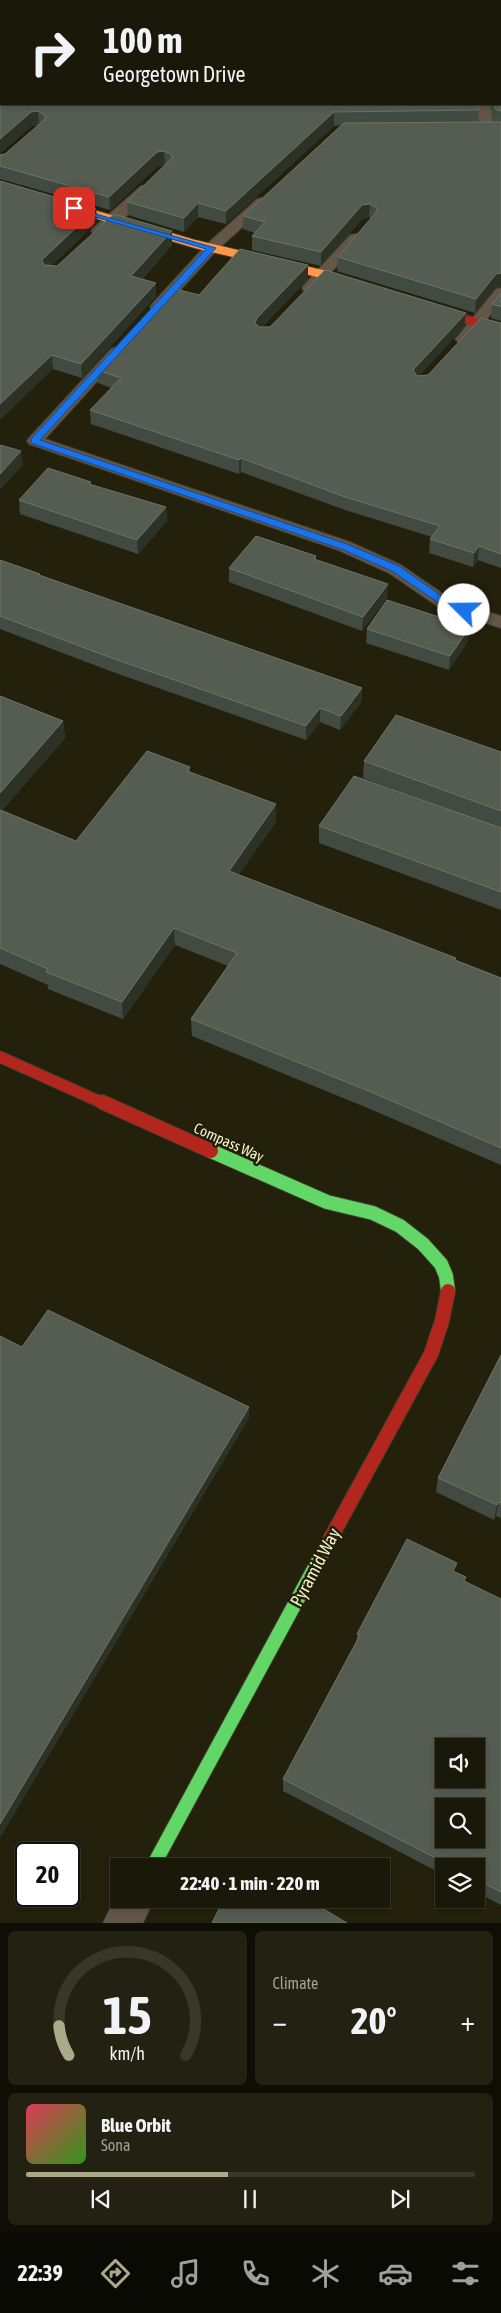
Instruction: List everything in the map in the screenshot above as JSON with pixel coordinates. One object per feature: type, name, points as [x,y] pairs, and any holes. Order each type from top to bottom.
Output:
[{"type":"main road","points":[[0,186],[212,248],[322,274],[368,288]]},
{"type":"main road","points":[[414,303],[501,330]]},
{"type":"main road","name":"Compass Way","points":[[0,1057],[327,1202],[378,1214],[408,1230],[439,1260]]},
{"type":"main road","name":"Pyramid Way","points":[[156,1858],[430,1354],[443,1322],[448,1285],[439,1260]]},
{"type":"street","points":[[122,1923],[130,1908]]},
{"type":"lane","points":[[482,105],[482,129],[501,129]]},
{"type":"lane","points":[[86,243],[111,219],[130,206],[157,177]]},
{"type":"lane","points":[[146,320],[212,248],[269,196]]},
{"type":"lane","points":[[300,298],[362,230]]},
{"type":"lane","points":[[451,352],[501,292]]},
{"type":"lane","points":[[126,341],[34,441],[344,546],[396,568],[446,604],[501,622]]},
{"type":"building","points":[[0,105],[478,105],[479,110],[334,112],[226,211],[198,203],[184,218],[127,202],[172,158],[172,155],[164,151],[157,152],[109,197],[0,166],[0,155],[5,154],[43,121],[46,116],[38,111],[31,112],[0,139]]},
{"type":"building","points":[[494,105],[501,105],[501,111],[496,110]]},
{"type":"building","points":[[501,122],[501,273],[496,274],[476,299],[338,257],[377,211],[377,208],[370,204],[362,205],[321,252],[252,236],[265,222],[243,216],[344,123]]},
{"type":"building","points":[[0,181],[96,209],[42,260],[44,265],[57,266],[114,214],[172,231],[131,276],[156,283],[81,364],[52,355],[0,404]]},
{"type":"building","points":[[240,249],[308,265],[257,318],[255,323],[259,327],[270,327],[325,270],[466,313],[413,370],[417,376],[428,375],[481,318],[501,323],[501,554],[479,546],[474,553],[430,539],[440,526],[345,497],[241,458],[239,460],[90,410],[121,378],[97,370],[172,288],[199,295]]},
{"type":"building","points":[[501,293],[501,307],[492,304]]},
{"type":"building","points":[[0,445],[21,451],[0,474]]},
{"type":"building","points":[[48,468],[91,482],[89,484],[166,507],[137,540],[19,500]]},
{"type":"building","points":[[256,536],[316,556],[314,559],[388,584],[363,617],[229,568]]},
{"type":"building","points":[[0,560],[362,688],[341,716],[320,708],[306,726],[109,657],[0,616]]},
{"type":"building","points":[[387,600],[470,627],[450,656],[367,629]]},
{"type":"building","points":[[0,696],[63,721],[0,793]]},
{"type":"building","points":[[396,715],[501,752],[501,811],[364,761]]},
{"type":"building","points":[[147,751],[190,767],[187,771],[276,804],[229,871],[456,958],[455,960],[501,978],[501,1148],[371,1092],[191,1019],[237,953],[174,928],[122,1002],[46,972],[48,969],[0,948],[0,810],[76,841]]},
{"type":"building","points":[[354,776],[501,828],[501,892],[319,826]]},
{"type":"building","points":[[48,1310],[249,1407],[0,1824],[0,1336],[22,1347]]},
{"type":"building","points":[[501,1355],[501,1503],[499,1502],[497,1505],[438,1478]]},
{"type":"building","points":[[407,1539],[457,1563],[453,1571],[466,1577],[464,1581],[501,1599],[501,1892],[485,1884],[485,1858],[436,1858],[283,1779],[360,1635],[357,1634]]},
{"type":"building","points":[[220,1908],[322,1908],[347,1923],[212,1923]]},
{"type":"traffic: fast","points":[[211,1151],[327,1202],[373,1213],[400,1226],[423,1244],[441,1264],[446,1276],[448,1291]]},
{"type":"traffic: fast","points":[[157,1858],[322,1554]]},
{"type":"traffic: slow","points":[[0,186],[195,244],[322,274],[357,285]]},
{"type":"traffic: jam","points":[[429,308],[501,330]]},
{"type":"traffic: jam","points":[[0,1057],[211,1151]]},
{"type":"traffic: jam","points":[[322,1554],[431,1354],[442,1321],[448,1291]]},
{"type":"route","points":[[74,208],[212,248],[34,441],[344,546],[396,568],[446,604],[464,610]]}]
